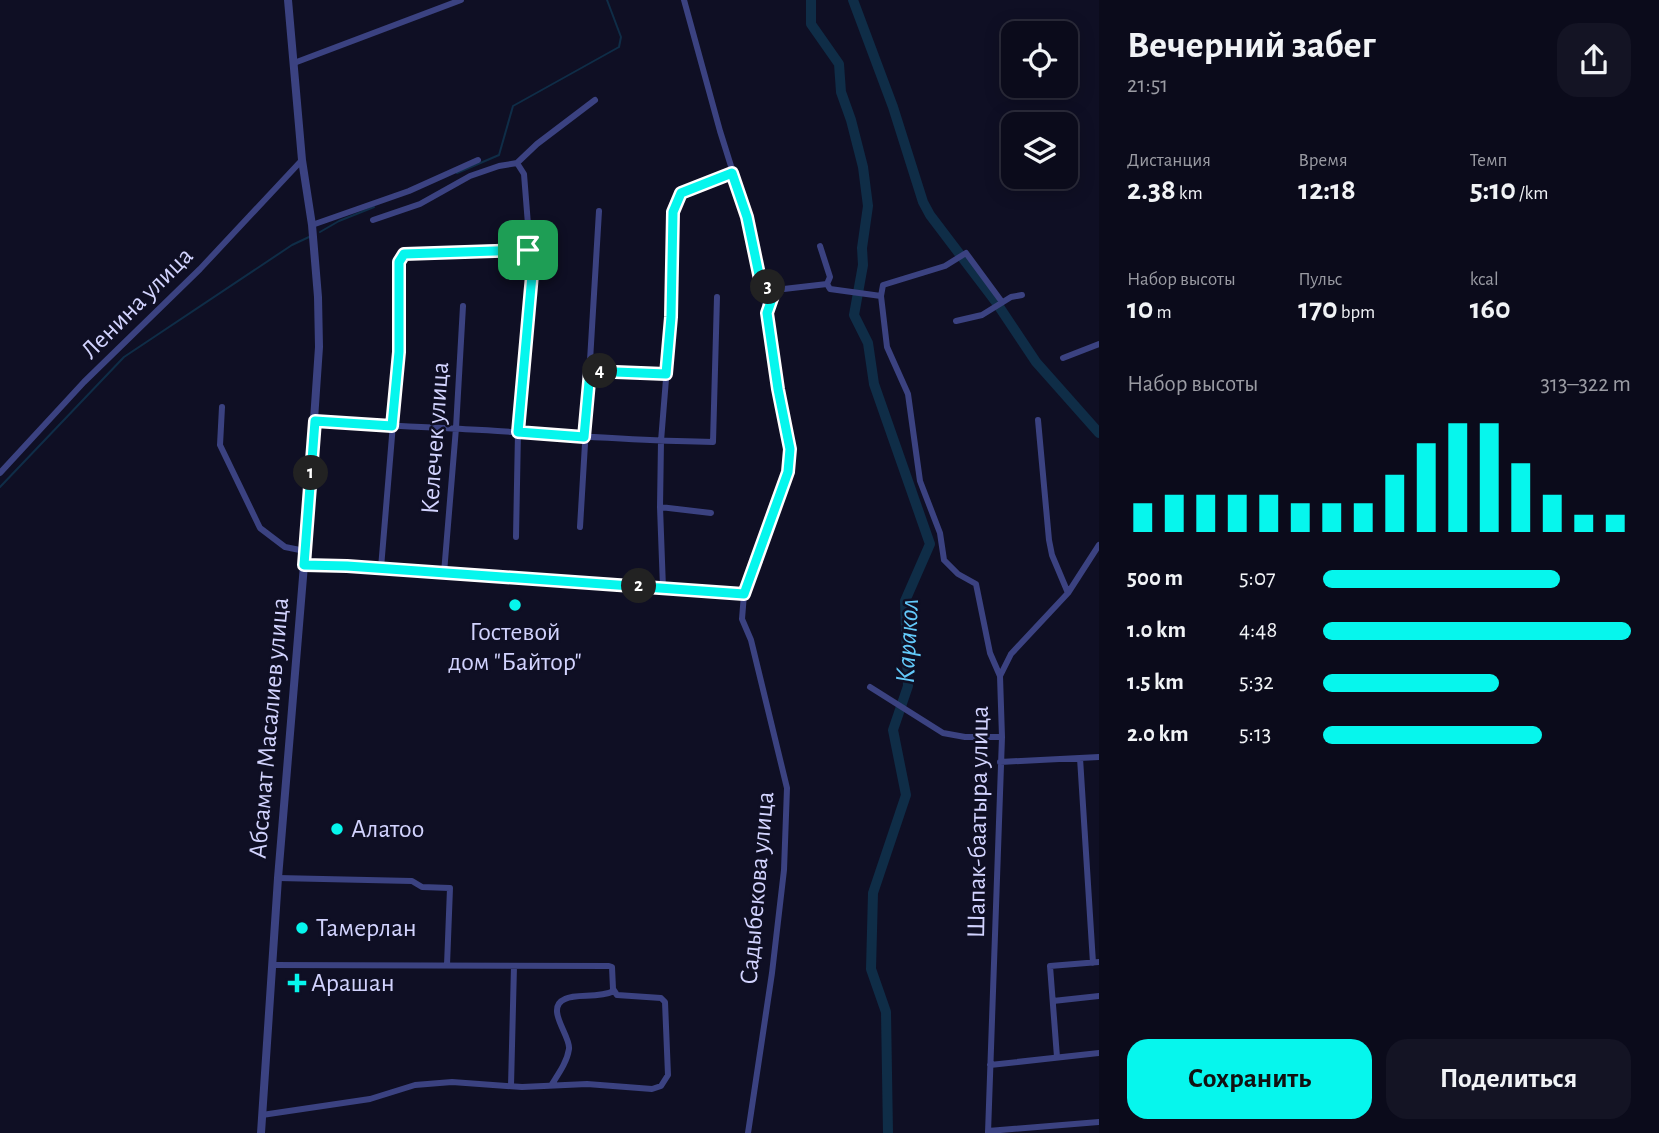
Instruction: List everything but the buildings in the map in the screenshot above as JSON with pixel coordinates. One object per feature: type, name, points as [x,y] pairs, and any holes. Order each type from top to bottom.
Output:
[{"type":"street","name":"Абсамат Масалиев улица","points":[[261,1133],[319,347],[312,225],[302,160],[288,0]]},
{"type":"street","points":[[294,63],[461,0]]},
{"type":"street","name":"Садыбекова улица","points":[[684,0],[732,173],[747,217],[767,313],[790,449],[788,472],[744,594],[741,619],[751,640],[787,788],[784,870],[748,1133]]},
{"type":"street","points":[[373,220],[420,204],[470,176],[517,163],[537,144],[595,100]]},
{"type":"street","name":"Ленина улица","points":[[0,473],[83,383],[200,269],[302,160]]},
{"type":"street","points":[[312,225],[409,191],[478,160]]},
{"type":"street","points":[[516,537],[518,432],[532,275],[524,174],[517,163]]},
{"type":"street","points":[[663,588],[660,441],[671,317],[673,212],[681,193],[732,173]]},
{"type":"street","points":[[580,527],[599,211]]},
{"type":"street","points":[[820,246],[830,277],[827,285]]},
{"type":"street","points":[[381,569],[399,352],[399,262],[404,254],[528,250]]},
{"type":"street","points":[[1000,676],[990,653],[976,584],[958,575],[944,560],[940,533],[920,481],[908,394],[887,347],[881,296],[883,285],[945,266],[966,253],[1002,302]]},
{"type":"street","points":[[761,284],[775,290],[827,285]]},
{"type":"street","points":[[827,285],[830,289],[881,296]]},
{"type":"street","points":[[767,313],[775,290]]},
{"type":"street","points":[[956,321],[982,315],[1011,297],[1022,295]]},
{"type":"street","points":[[315,421],[713,442],[717,297]]},
{"type":"street","name":"Келечек улица","points":[[444,573],[463,306]]},
{"type":"street","points":[[1063,358],[1099,344]]},
{"type":"street","points":[[590,371],[666,374]]},
{"type":"street","points":[[222,407],[220,445],[260,528],[285,547],[305,551]]},
{"type":"street","points":[[1038,420],[1049,540],[1052,555],[1068,593]]},
{"type":"street","points":[[660,508],[711,513]]},
{"type":"street","name":"Шапак-баатыра улица","points":[[988,1132],[1002,737],[1000,676],[1011,654],[1068,593],[1099,545]]},
{"type":"street","points":[[304,565],[744,594]]},
{"type":"street","points":[[870,687],[943,733],[965,737],[1002,737]]},
{"type":"street","points":[[1000,762],[1099,757]]},
{"type":"street","points":[[1057,1057],[1050,966],[1096,962],[1080,758]]},
{"type":"street","points":[[278,877],[412,881],[422,887],[450,888],[447,965]]},
{"type":"street","points":[[262,1115],[370,1098],[415,1085],[452,1082],[511,1086],[587,1084],[652,1088],[661,1086],[668,1075],[666,1007],[663,1000],[620,996],[614,991],[611,966],[272,965]]},
{"type":"street","points":[[511,1086],[514,966]]},
{"type":"street","points":[[552,1084],[564,1065],[569,1049],[567,1034],[558,1019],[559,1004],[565,999],[592,997],[614,991]]},
{"type":"street","points":[[1053,1001],[1099,996]]},
{"type":"street","points":[[990,1065],[1099,1053]]},
{"type":"street","points":[[988,1132],[1099,1122]]},
{"type":"waterway","points":[[457,173],[499,155],[513,106],[619,47],[621,37],[607,0]]},
{"type":"waterway","name":"Каракол","points":[[811,0],[811,24],[839,64],[841,92],[863,167],[868,206],[862,248],[863,265],[854,315],[868,343],[874,384],[930,544],[905,601],[908,686],[893,730],[906,795],[873,893],[871,969],[886,1012],[888,1133]]},
{"type":"waterway","points":[[853,0],[893,107],[923,202],[930,215],[996,302],[1036,362],[1099,433]]},
{"type":"waterway","points":[[320,232],[374,207]]},
{"type":"waterway","points":[[0,487],[124,357],[292,245],[309,237]]},
{"type":"place","name":"Гостевой дом \"Байтор\"","points":[[515,605]]},
{"type":"place","name":"Алатоо","points":[[337,829]]},
{"type":"place","name":"Тамерлан","points":[[302,928]]},
{"type":"place","name":"Арашан","points":[[297,983]]},
{"type":"route","points":[[732,173],[747,217],[761,284],[775,290],[767,313],[790,449],[788,472],[744,594],[304,565],[315,421],[392,426],[399,352],[399,262],[404,254],[528,250],[532,257],[532,275],[518,432],[584,437],[590,371],[666,374],[671,317],[673,212],[681,193],[732,173]]}]
